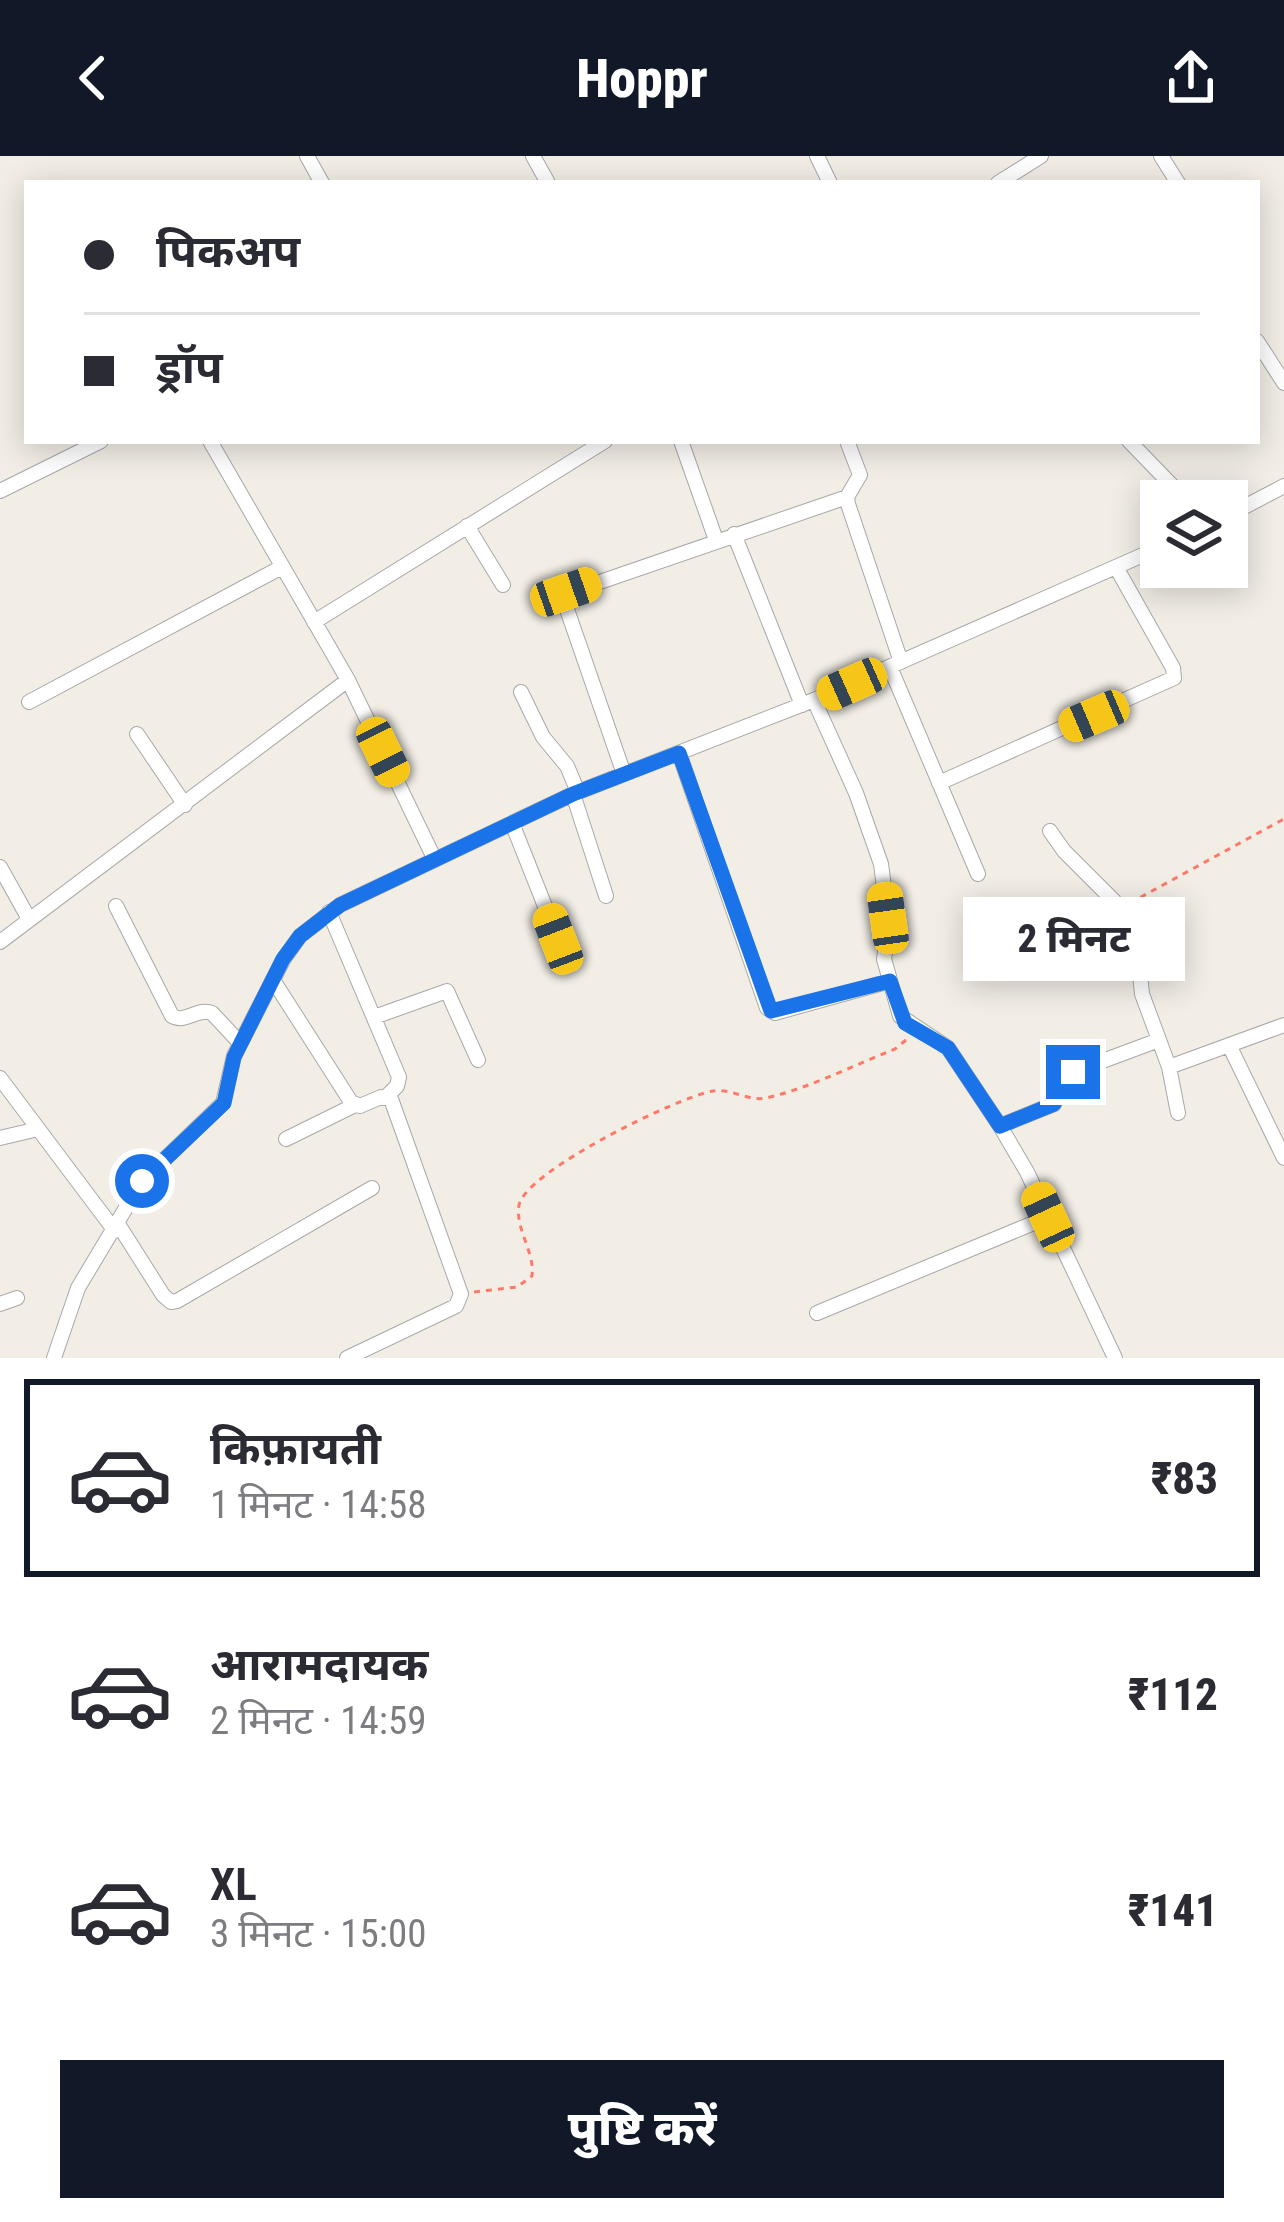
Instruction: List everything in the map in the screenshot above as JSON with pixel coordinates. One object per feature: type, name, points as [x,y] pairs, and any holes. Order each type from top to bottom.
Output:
[{"type":"street","points":[[1003,180],[1041,156]]},
{"type":"street","points":[[1260,346],[1284,383]]},
{"type":"street","points":[[0,491],[95,444]]},
{"type":"street","points":[[212,444],[349,680],[435,860]]},
{"type":"street","points":[[314,622],[599,444]]},
{"type":"street","points":[[682,444],[716,540]]},
{"type":"street","points":[[624,774],[562,596],[847,497],[860,476],[848,444]]},
{"type":"street","points":[[1132,444],[1166,480]]},
{"type":"street","points":[[1248,505],[1284,486]]},
{"type":"street","points":[[847,497],[896,664],[978,874]]},
{"type":"street","points":[[466,526],[503,585]]},
{"type":"street","points":[[734,534],[808,703],[856,793],[880,864],[889,926],[884,959],[900,1016],[948,1048],[1000,1126],[1115,1358]]},
{"type":"street","points":[[54,1358],[78,1288],[147,1172],[227,1098],[240,1043],[273,980],[300,936],[328,912],[575,793],[808,703],[1140,556]]},
{"type":"street","points":[[29,701],[283,567]]},
{"type":"street","points":[[940,783],[1174,678],[1173,668],[1116,567]]},
{"type":"street","points":[[0,943],[349,680]]},
{"type":"street","points":[[521,692],[543,737],[567,766],[606,896]]},
{"type":"street","points":[[137,734],[185,806]]},
{"type":"street","points":[[679,753],[767,1008],[776,1013],[890,981]]},
{"type":"street","points":[[512,823],[558,939]]},
{"type":"street","points":[[1050,831],[1118,909],[1139,964],[1142,994],[1169,1067],[1178,1113]]},
{"type":"street","points":[[0,867],[29,919]]},
{"type":"street","points":[[116,906],[172,1016],[181,1019],[206,1010],[240,1043]]},
{"type":"street","points":[[286,1139],[356,1105],[387,1096],[399,1077],[328,912]]},
{"type":"street","points":[[273,980],[356,1105]]},
{"type":"street","points":[[374,1017],[447,991],[478,1060]]},
{"type":"street","points":[[1169,1067],[1284,1025]]},
{"type":"street","points":[[1000,1126],[1054,1104],[1064,1079],[1073,1072],[1159,1040]]},
{"type":"street","points":[[1229,1045],[1284,1158]]},
{"type":"street","points":[[0,1078],[171,1302],[372,1188]]},
{"type":"street","points":[[347,1358],[456,1306],[461,1294],[387,1096]]},
{"type":"street","points":[[0,1138],[38,1129]]},
{"type":"street","points":[[817,1313],[1048,1217]]},
{"type":"street","points":[[0,1304],[17,1298]]},
{"type":"path","points":[[1118,909],[1284,819]]},
{"type":"path","points":[[461,1294],[517,1287],[532,1276],[534,1265],[520,1202],[526,1191],[573,1154],[699,1094],[730,1090],[765,1098],[895,1049],[907,1040],[912,1027]]},
{"type":"route","points":[[142,1181],[224,1103],[234,1057],[283,959],[320,919],[340,905],[573,794],[679,753],[767,1008],[776,1013],[890,981],[905,1023],[942,1041],[1000,1126],[1054,1104],[1064,1079],[1073,1072]]}]
